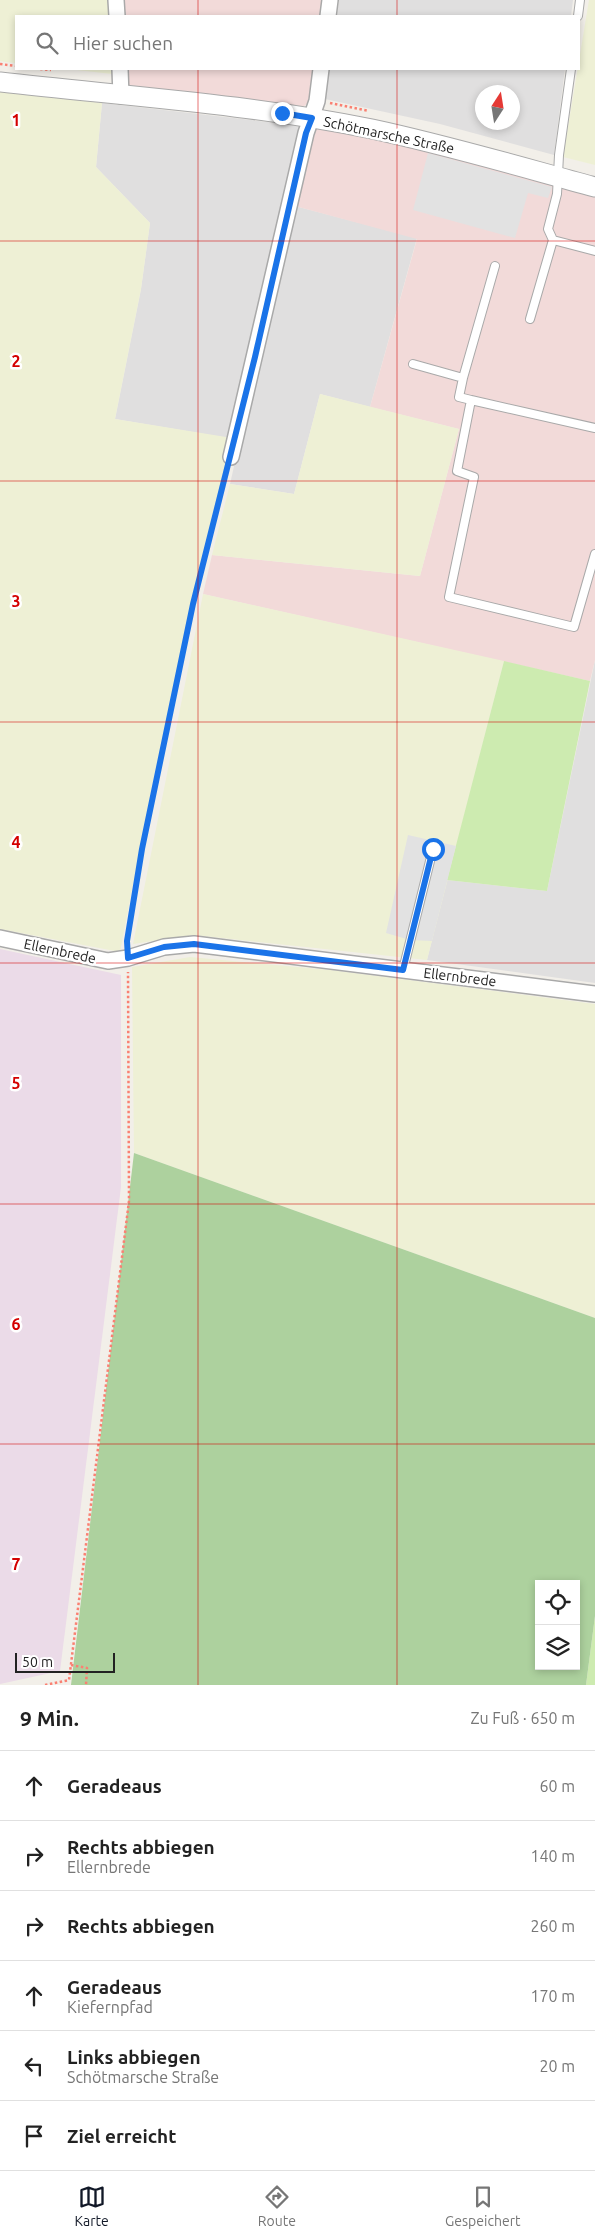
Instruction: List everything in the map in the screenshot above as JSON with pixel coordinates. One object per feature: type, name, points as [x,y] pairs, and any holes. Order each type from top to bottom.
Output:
[{"type":"street","points":[[116,0],[117,15]]},
{"type":"street","points":[[328,15],[330,0]]},
{"type":"street","points":[[120,70],[121,96]]},
{"type":"street","points":[[230,457],[306,133],[317,101],[321,70]]},
{"type":"street","name":"Schötmarsche Straße","points":[[0,82],[312,118],[372,129],[595,187]]},
{"type":"street","name":"Ellernbrede","points":[[0,938],[84,958],[108,961],[128,958],[164,947],[194,944],[595,994]]},
{"type":"lane","points":[[578,15],[580,0]]},
{"type":"lane","points":[[530,319],[554,240],[548,229],[557,194],[557,176],[570,70]]},
{"type":"lane","points":[[554,240],[595,251]]},
{"type":"lane","points":[[495,266],[459,398],[595,428]]},
{"type":"lane","points":[[413,364],[463,378]]},
{"type":"lane","points":[[471,400],[457,471],[474,477],[449,597],[574,627],[595,554]]},
{"type":"lane","points":[[403,970],[433,849]]},
{"type":"path","points":[[0,64],[15,66]]},
{"type":"path","points":[[45,1685],[69,1680],[129,1200],[127,941],[142,849],[193,604],[230,457]]},
{"type":"path","points":[[71,1665],[87,1668],[86,1685]]},
{"type":"shaded area","points":[[124,0],[326,0],[323,15],[125,15]]},
{"type":"shaded area","points":[[339,0],[573,0],[571,15],[337,15]]},
{"type":"shaded area","points":[[127,70],[316,70],[312,93],[308,103],[299,110],[128,85]]},
{"type":"shaded area","points":[[329,70],[565,70],[554,155],[440,124],[325,99]]},
{"type":"shaded area","points":[[102,103],[303,126],[295,206],[417,238],[370,407],[320,394],[294,494],[230,484],[240,440],[115,419],[141,289],[150,223],[96,167]]},
{"type":"shaded area","points":[[313,126],[436,152],[595,195],[595,660],[590,681],[203,594],[212,555],[420,576],[459,429],[370,407],[417,239],[295,206]]},
{"type":"shaded area","points":[[428,153],[552,187],[548,198],[528,193],[515,238],[413,210]]},
{"type":"shaded area","points":[[595,660],[595,983],[427,960],[447,880],[547,891]]},
{"type":"shaded area","points":[[408,835],[456,846],[432,941],[410,940],[386,933]]},
{"type":"shaded area","points":[[0,949],[121,975],[121,1187],[60,1671],[0,1684]]},
{"type":"green space","points":[[0,0],[109,0],[109,15],[15,15],[15,63],[0,61]]},
{"type":"green space","points":[[589,0],[595,0],[595,165],[563,157],[577,70],[580,70],[580,54]]},
{"type":"green space","points":[[77,70],[112,70],[112,74]]},
{"type":"green space","points":[[0,91],[102,103],[96,167],[150,223],[141,289],[115,419],[232,438],[153,781],[120,952],[0,929]]},
{"type":"green space","points":[[320,394],[459,429],[420,576],[212,555],[230,484],[294,494]]},
{"type":"green space","points":[[203,594],[504,661],[427,960],[194,935],[133,944]]},
{"type":"green space","points":[[504,661],[590,681],[547,891],[447,880]]},
{"type":"green space","points":[[190,957],[330,970],[595,1004],[595,1318],[134,1153],[132,967]]},
{"type":"green space","points":[[134,1153],[595,1318],[595,1616],[586,1685],[71,1685]]},
{"type":"green space","points":[[595,1616],[595,1685],[586,1685]]},
{"type":"route","points":[[282,113],[312,118],[306,133],[255,357],[193,604],[142,849],[127,941],[128,958],[164,947],[194,944],[403,970],[433,849]]}]
